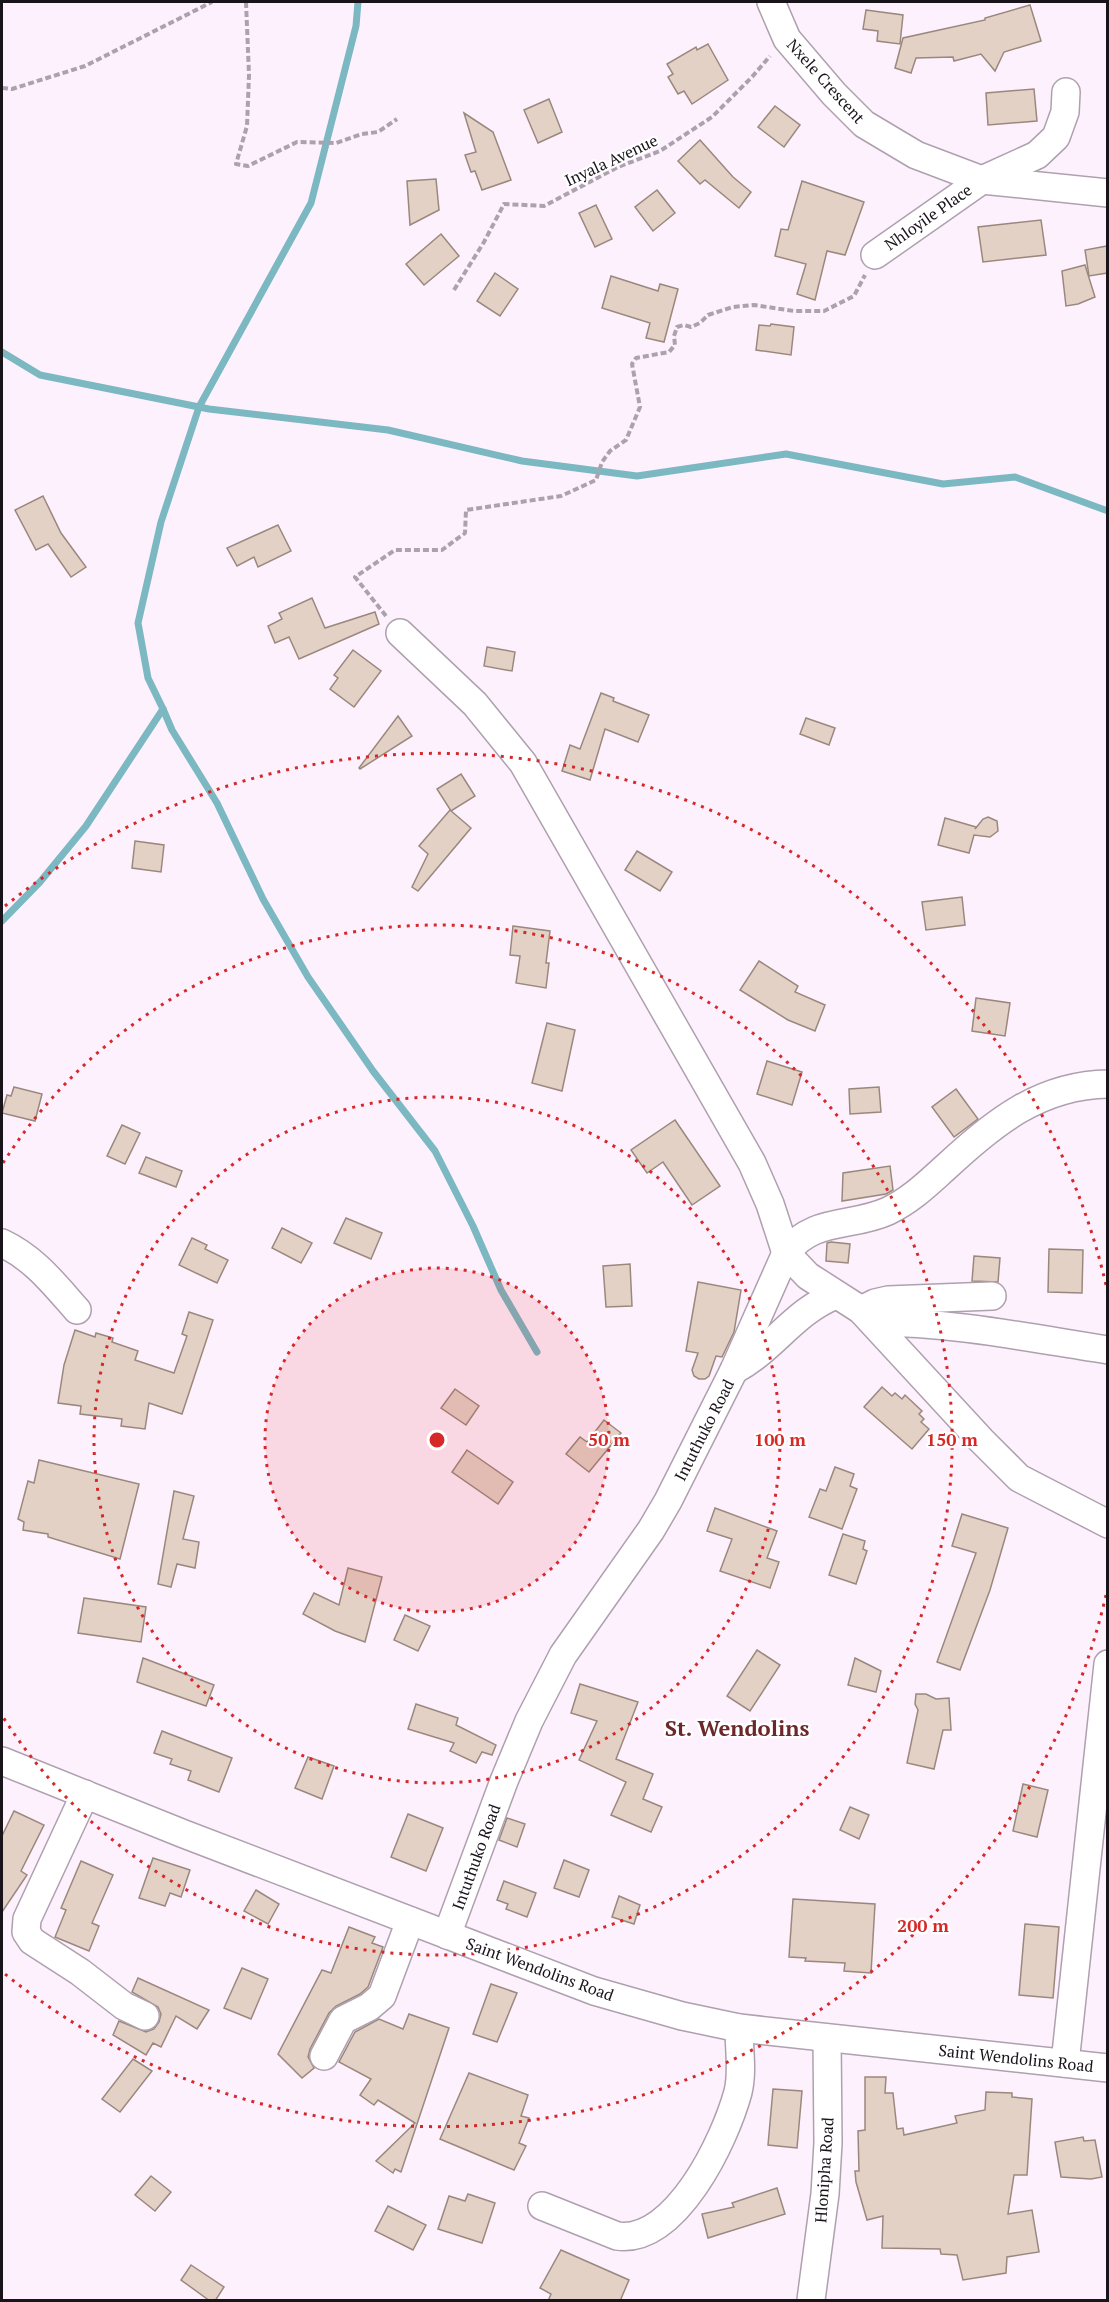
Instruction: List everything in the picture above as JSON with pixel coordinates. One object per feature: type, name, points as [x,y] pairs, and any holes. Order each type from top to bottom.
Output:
[{"type":"street","name":"Nxele Crescent","points":[[771,2],[787,39],[834,94],[864,124],[916,155],[982,180],[1107,193]]},
{"type":"street","name":"Nhloyile Place","points":[[874,255],[982,180],[1037,155],[1056,138],[1065,112],[1066,92]]},
{"type":"street","points":[[400,633],[475,704],[523,763],[752,1163],[770,1204],[786,1253],[808,1276],[867,1316],[1019,1478],[1107,1524]]},
{"type":"street","name":"Intuthuko Road","points":[[447,1935],[504,1781],[529,1721],[563,1655],[651,1530],[668,1501],[734,1370],[786,1253],[795,1241],[812,1230],[872,1217],[907,1201],[985,1133],[1026,1103],[1063,1089],[1107,1084]]},
{"type":"street","points":[[2,1243],[35,1263],[77,1310]]},
{"type":"street","points":[[734,1370],[758,1356],[813,1305],[836,1295]]},
{"type":"street","points":[[867,1316],[875,1303],[888,1300],[992,1296]]},
{"type":"street","points":[[867,1316],[1107,1350]]},
{"type":"street","points":[[1065,2063],[1107,1664]]},
{"type":"street","name":"Saint Wendolins Road","points":[[2,1761],[410,1922],[594,1991],[682,2016],[739,2028],[1107,2068]]},
{"type":"street","points":[[85,1794],[27,1919],[26,1932],[32,1941],[80,1972],[124,2006],[145,2016]]},
{"type":"street","points":[[324,2056],[343,2020],[369,2007],[382,1996],[410,1922]]},
{"type":"street","points":[[542,2206],[617,2236],[638,2236],[665,2221],[690,2192],[713,2153],[729,2117],[738,2092],[740,2077],[739,2028]]},
{"type":"street","name":"Hlonipha Road","points":[[811,2301],[825,2194],[828,2143],[827,2038]]},
{"type":"path","points":[[2,88],[12,89],[85,66],[212,2]]},
{"type":"path","points":[[246,2],[249,75],[247,126],[236,164],[248,166],[297,142],[336,143],[362,134],[378,132],[397,119]]},
{"type":"path","name":"Inyala Avenue","points":[[454,290],[504,204],[544,206],[618,167],[660,151],[712,117],[787,39]]},
{"type":"path","points":[[400,633],[356,577],[395,550],[442,550],[465,533],[466,510],[561,496],[596,480],[602,462],[610,451],[626,440],[640,407],[632,364],[636,358],[669,352],[675,345],[674,336],[677,327],[684,325],[691,327],[700,323],[708,315],[733,307],[754,305],[794,311],[824,311],[854,296],[874,255]]},
{"type":"building","points":[[1030,5],[1041,41],[1004,52],[995,71],[981,54],[954,61],[953,57],[916,58],[911,73],[895,68],[903,38],[985,20],[985,18]]},
{"type":"building","points":[[866,10],[903,15],[900,44],[877,41],[878,31],[863,29]]},
{"type":"building","points":[[708,44],[728,80],[692,104],[684,91],[678,94],[668,77],[673,74],[667,64],[696,47],[697,50]]},
{"type":"building","points":[[1034,89],[1037,121],[988,125],[986,93]]},
{"type":"building","points":[[549,99],[562,132],[538,143],[524,110]]},
{"type":"building","points":[[775,106],[800,125],[784,147],[758,127]]},
{"type":"building","points":[[464,113],[493,132],[511,180],[482,190],[475,171],[471,172],[465,155],[476,152]]},
{"type":"building","points":[[700,140],[733,177],[751,192],[739,208],[705,180],[700,184],[678,161]]},
{"type":"building","points":[[436,179],[439,210],[410,225],[407,181]]},
{"type":"building","points":[[802,181],[864,202],[845,255],[827,251],[815,300],[797,294],[806,264],[775,256],[781,229],[788,230]]},
{"type":"building","points":[[657,190],[675,213],[653,231],[635,207]]},
{"type":"building","points":[[596,205],[612,239],[595,247],[579,213]]},
{"type":"building","points":[[1041,220],[1046,255],[983,262],[978,227]]},
{"type":"building","points":[[441,234],[459,256],[424,285],[406,264]]},
{"type":"building","points":[[1107,246],[1107,273],[1089,276],[1085,250]]},
{"type":"building","points":[[1085,265],[1095,297],[1066,306],[1062,271]]},
{"type":"building","points":[[495,273],[518,289],[500,316],[477,301]]},
{"type":"building","points":[[611,276],[658,291],[660,284],[678,289],[664,342],[646,338],[650,323],[602,308]]},
{"type":"building","points":[[771,324],[794,327],[791,355],[756,350],[759,325],[770,326]]},
{"type":"building","points":[[43,496],[61,533],[86,567],[71,577],[48,544],[36,550],[15,510]]},
{"type":"building","points":[[278,525],[291,551],[258,567],[254,557],[237,566],[227,548]]},
{"type":"building","points":[[312,598],[325,628],[375,612],[379,624],[299,659],[289,637],[275,643],[268,626],[282,619],[279,613]]},
{"type":"building","points":[[487,647],[515,652],[512,671],[484,666]]},
{"type":"building","points":[[353,650],[381,671],[354,707],[330,689],[338,678],[334,675]]},
{"type":"building","points":[[601,693],[614,698],[613,701],[649,715],[638,742],[605,729],[590,780],[562,771],[570,745],[580,749]]},
{"type":"building","points":[[398,716],[412,736],[360,769],[359,768]]},
{"type":"building","points":[[806,718],[835,728],[829,745],[800,734]]},
{"type":"building","points":[[461,774],[475,796],[451,811],[437,789]]},
{"type":"building","points":[[450,810],[471,828],[418,891],[412,887],[428,854],[419,846]]},
{"type":"building","points":[[988,817],[997,821],[998,831],[990,837],[974,835],[969,853],[938,845],[945,818],[976,827],[975,829],[983,819]]},
{"type":"building","points":[[135,841],[164,845],[161,872],[132,868]]},
{"type":"building","points":[[637,851],[672,872],[660,891],[625,870]]},
{"type":"building","points":[[962,897],[965,925],[926,930],[922,902]]},
{"type":"building","points":[[513,926],[550,931],[546,988],[516,983],[520,956],[510,955]]},
{"type":"building","points":[[759,961],[798,986],[795,992],[825,1005],[815,1031],[788,1020],[740,990]]},
{"type":"building","points":[[976,998],[1010,1003],[1005,1036],[972,1031]]},
{"type":"building","points":[[547,1023],[575,1030],[562,1091],[532,1083]]},
{"type":"building","points":[[767,1061],[802,1072],[792,1105],[757,1094]]},
{"type":"building","points":[[14,1087],[42,1094],[35,1121],[2,1113],[7,1095],[11,1096]]},
{"type":"building","points":[[879,1087],[881,1112],[850,1114],[849,1089]]},
{"type":"building","points":[[956,1089],[978,1119],[954,1137],[932,1107]]},
{"type":"building","points":[[675,1120],[720,1186],[692,1205],[663,1162],[647,1173],[631,1150]]},
{"type":"building","points":[[122,1125],[140,1133],[125,1164],[107,1156]]},
{"type":"building","points":[[146,1157],[182,1171],[176,1187],[139,1173]]},
{"type":"building","points":[[890,1166],[893,1190],[886,1194],[842,1201],[843,1173]]},
{"type":"building","points":[[346,1218],[382,1233],[371,1259],[334,1243]]},
{"type":"building","points":[[282,1228],[312,1243],[301,1263],[272,1248]]},
{"type":"building","points":[[192,1238],[207,1245],[205,1249],[228,1260],[217,1283],[179,1265]]},
{"type":"building","points":[[827,1243],[850,1244],[848,1263],[826,1261]]},
{"type":"building","points":[[1049,1249],[1083,1250],[1082,1293],[1048,1292]]},
{"type":"building","points":[[974,1256],[1000,1258],[998,1282],[972,1281]]},
{"type":"building","points":[[630,1264],[632,1306],[606,1307],[603,1266]]},
{"type":"building","points":[[698,1282],[741,1290],[734,1332],[722,1357],[716,1356],[709,1376],[705,1379],[694,1376],[692,1370],[698,1353],[686,1351]]},
{"type":"building","points":[[189,1312],[213,1320],[182,1414],[149,1403],[145,1429],[121,1426],[122,1419],[80,1414],[81,1406],[58,1403],[64,1365],[75,1330],[95,1337],[96,1333],[113,1338],[112,1342],[138,1351],[135,1360],[174,1373],[187,1336],[182,1334]]},
{"type":"building","points":[[882,1387],[892,1396],[895,1393],[902,1399],[905,1395],[922,1411],[919,1414],[924,1419],[921,1422],[929,1429],[912,1449],[864,1407]]},
{"type":"building","points":[[455,1389],[479,1406],[466,1425],[441,1408]]},
{"type":"building","points":[[604,1420],[621,1433],[589,1472],[566,1454],[580,1437],[587,1442]]},
{"type":"building","points":[[467,1450],[513,1482],[498,1504],[452,1472]]},
{"type":"building","points":[[39,1460],[139,1484],[120,1559],[48,1537],[48,1534],[23,1530],[24,1522],[18,1519],[28,1481],[34,1483]]},
{"type":"building","points":[[835,1467],[854,1474],[850,1486],[857,1489],[842,1529],[809,1517],[820,1489],[826,1491]]},
{"type":"building","points":[[174,1491],[194,1496],[183,1539],[199,1542],[195,1568],[177,1564],[171,1587],[158,1584]]},
{"type":"building","points":[[715,1508],[777,1531],[767,1558],[779,1562],[770,1588],[720,1571],[732,1539],[707,1531]]},
{"type":"building","points":[[962,1514],[1008,1528],[990,1590],[960,1670],[937,1662],[976,1553],[952,1546]]},
{"type":"building","points":[[843,1534],[865,1541],[863,1549],[867,1551],[856,1584],[829,1575]]},
{"type":"building","points":[[348,1568],[382,1577],[365,1642],[335,1631],[303,1614],[314,1593],[339,1605]]},
{"type":"building","points":[[84,1598],[146,1607],[141,1642],[78,1633]]},
{"type":"building","points":[[405,1615],[430,1626],[418,1651],[394,1640]]},
{"type":"building","points":[[757,1650],[780,1665],[750,1711],[727,1696]]},
{"type":"building","points":[[143,1658],[214,1685],[206,1706],[137,1682]]},
{"type":"building","points":[[855,1658],[881,1671],[876,1692],[848,1685]]},
{"type":"building","points":[[580,1684],[638,1702],[616,1759],[653,1774],[643,1799],[662,1807],[651,1832],[611,1815],[626,1782],[579,1760],[597,1721],[571,1713]]},
{"type":"building","points":[[916,1694],[926,1694],[936,1699],[949,1698],[951,1730],[943,1730],[934,1769],[907,1763],[918,1710],[915,1704]]},
{"type":"building","points":[[416,1704],[458,1718],[456,1725],[496,1745],[492,1755],[482,1752],[476,1763],[450,1751],[454,1743],[408,1729]]},
{"type":"building","points":[[162,1731],[232,1758],[219,1792],[188,1780],[191,1771],[170,1764],[172,1759],[154,1753]]},
{"type":"building","points":[[308,1757],[334,1766],[322,1799],[295,1788]]},
{"type":"building","points":[[1023,1784],[1048,1790],[1037,1837],[1013,1831]]},
{"type":"building","points":[[850,1807],[869,1815],[859,1839],[840,1830]]},
{"type":"building","points":[[14,1811],[44,1825],[21,1871],[27,1875],[2,1912],[2,1836]]},
{"type":"building","points":[[408,1814],[443,1828],[426,1871],[391,1857]]},
{"type":"building","points":[[507,1818],[525,1824],[517,1847],[499,1840]]},
{"type":"building","points":[[153,1858],[190,1870],[181,1897],[170,1893],[165,1906],[139,1898]]},
{"type":"building","points":[[564,1860],[589,1870],[579,1897],[554,1888]]},
{"type":"building","points":[[81,1861],[113,1875],[92,1923],[99,1926],[89,1951],[55,1937],[66,1910],[61,1908]]},
{"type":"building","points":[[504,1881],[536,1893],[527,1917],[506,1909],[508,1904],[497,1900]]},
{"type":"building","points":[[256,1890],[279,1904],[268,1924],[244,1911]]},
{"type":"building","points":[[619,1896],[640,1905],[634,1924],[612,1917]]},
{"type":"building","points":[[793,1899],[875,1904],[871,1973],[844,1971],[845,1963],[805,1961],[806,1958],[789,1957]]},
{"type":"building","points":[[1025,1924],[1059,1927],[1053,1998],[1019,1995]]},
{"type":"building","points":[[349,1927],[375,1937],[372,1943],[383,1947],[368,1987],[360,1994],[336,2006],[329,2013],[310,2049],[308,2057],[314,2068],[302,2078],[278,2054],[322,1970],[331,1973]]},
{"type":"building","points":[[242,1968],[268,1979],[251,2019],[224,2008]]},
{"type":"building","points":[[138,1978],[209,2010],[197,2029],[176,2016],[161,2047],[153,2043],[146,2055],[113,2035],[119,2021],[146,2032],[154,2029],[159,2022],[161,2014],[158,2007],[132,1992]]},
{"type":"building","points":[[491,1984],[517,1993],[497,2042],[473,2034]]},
{"type":"building","points":[[409,2014],[449,2028],[401,2172],[395,2169],[393,2173],[376,2161],[415,2123],[378,2100],[374,2105],[360,2095],[371,2079],[339,2062],[355,2032],[379,2019],[403,2029]]},
{"type":"building","points":[[133,2059],[152,2071],[120,2112],[102,2099]]},
{"type":"building","points":[[469,2073],[528,2095],[521,2116],[529,2118],[519,2143],[526,2146],[514,2170],[440,2139]]},
{"type":"building","points":[[865,2077],[886,2077],[885,2093],[893,2093],[897,2129],[903,2128],[904,2135],[957,2123],[955,2116],[985,2110],[986,2092],[1012,2093],[1012,2097],[1032,2099],[1027,2175],[1014,2175],[1008,2214],[1032,2210],[1039,2252],[1007,2257],[1006,2273],[963,2280],[957,2255],[941,2254],[940,2249],[882,2248],[883,2216],[867,2220],[856,2182],[855,2171],[859,2171],[858,2131],[865,2130]]},
{"type":"building","points":[[773,2089],[802,2091],[797,2148],[768,2145]]},
{"type":"building","points":[[1083,2137],[1084,2141],[1095,2140],[1102,2177],[1091,2179],[1061,2177],[1055,2142]]},
{"type":"building","points":[[151,2176],[171,2192],[155,2211],[135,2195]]},
{"type":"building","points":[[777,2188],[785,2214],[708,2238],[702,2214],[734,2207],[732,2203]]},
{"type":"building","points":[[468,2194],[495,2203],[482,2243],[438,2229],[449,2196],[465,2201]]},
{"type":"building","points":[[388,2206],[426,2225],[413,2250],[375,2231]]},
{"type":"building","points":[[561,2250],[629,2280],[620,2301],[548,2301],[551,2294],[540,2288]]},
{"type":"building","points":[[191,2265],[224,2287],[215,2301],[210,2301],[181,2280]]},
{"type":"waterway","points":[[358,2],[356,26],[311,203],[199,407],[161,522],[138,623],[148,678],[172,730],[217,803],[263,899],[308,977],[373,1071],[435,1151],[473,1226],[501,1290],[537,1352]]},
{"type":"waterway","points":[[2,352],[40,375],[209,409],[388,430],[522,461],[637,476],[786,454],[943,484],[1015,477],[1108,511]]},
{"type":"waterway","points":[[2,921],[40,882],[86,826],[163,709]]},
{"type":"district","name":"St. Wendolins","points":[[737,1727]]}]
